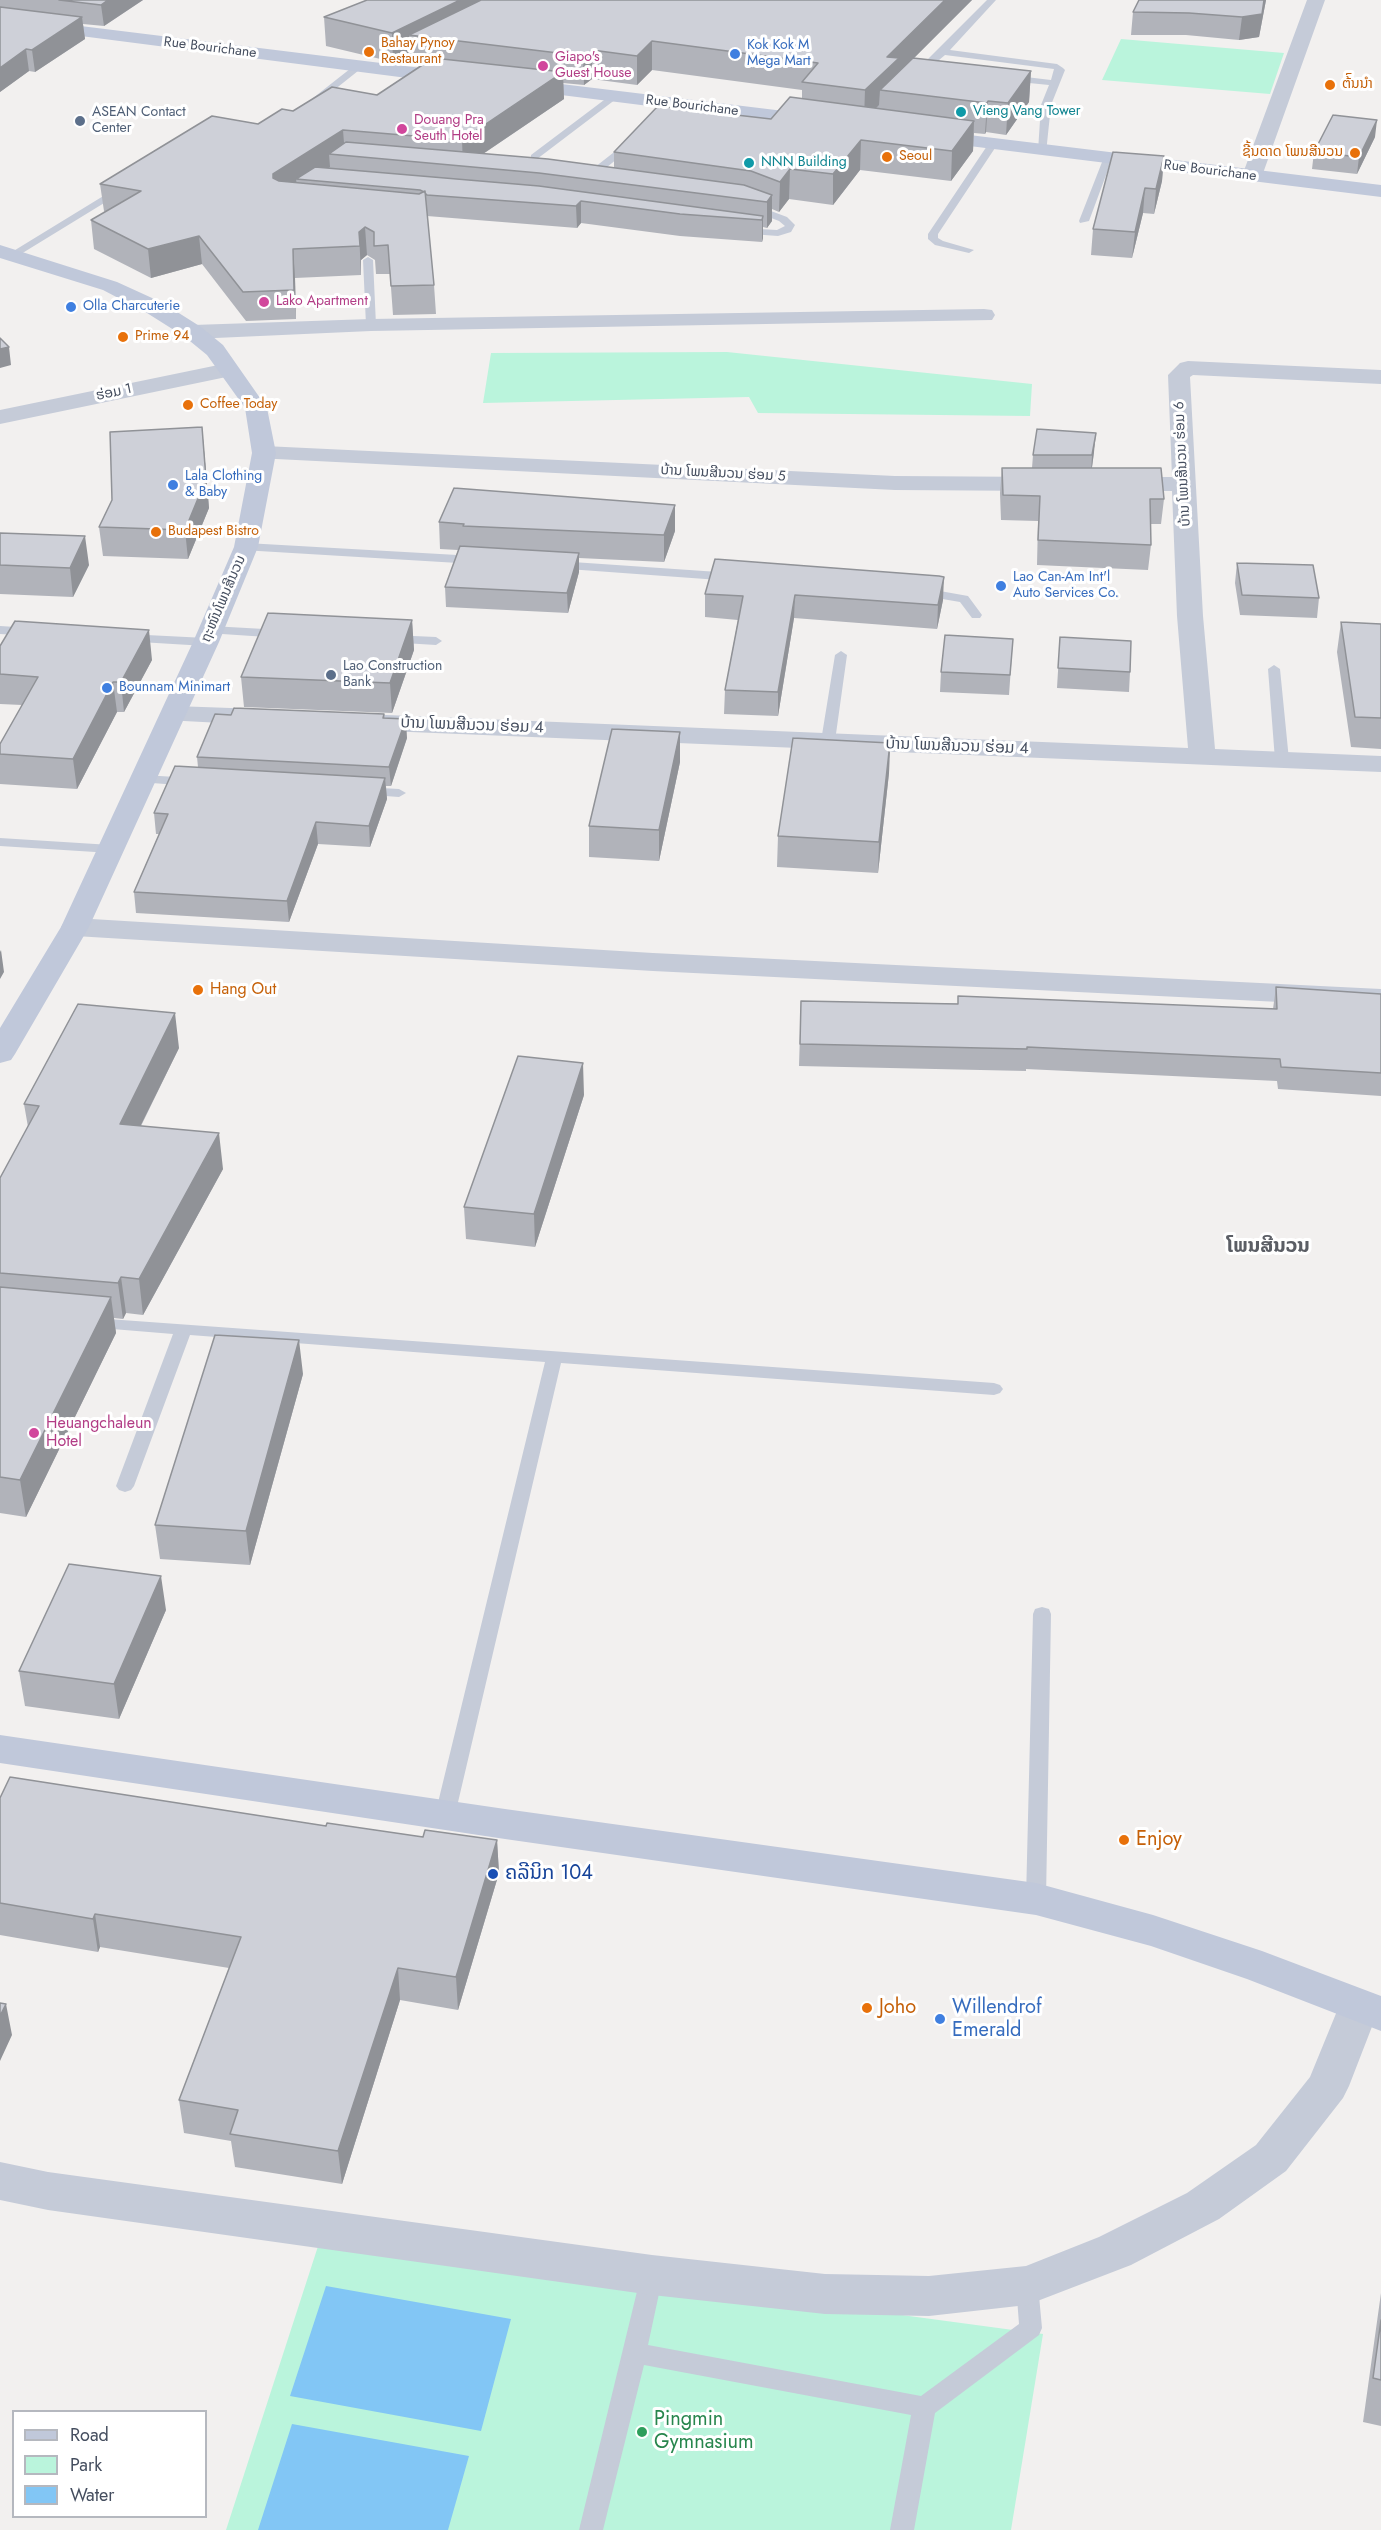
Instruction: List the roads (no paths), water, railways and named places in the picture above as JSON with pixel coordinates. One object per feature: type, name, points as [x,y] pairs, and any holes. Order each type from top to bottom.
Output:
[{"type":"street","points":[[1252,176],[1317,0]]},
{"type":"street","name":"Rue Bourichane","points":[[27,24],[467,79]]},
{"type":"street","name":"Rue Bourichane","points":[[501,83],[615,96],[676,108],[831,123]]},
{"type":"street","name":"Rue Bourichane","points":[[911,134],[1381,191]]},
{"type":"street","name":"ຖະໜົນໂພນສີນວນ","points":[[4,1038],[75,927],[174,714],[246,547],[264,453],[256,408],[215,350],[193,332],[155,308],[110,286],[6,253]]},
{"type":"street","points":[[193,332],[371,325],[984,315]]},
{"type":"street","name":"ບ້ານ ໂພນສີນວນ ຮ່ອມ 6","points":[[1202,758],[1190,616],[1179,375],[1188,368],[1381,377]]},
{"type":"street","name":"ຮ່ອມ 1","points":[[0,417],[228,370]]},
{"type":"street","name":"ບ້ານ ໂພນສີນວນ ຮ່ອມ 5","points":[[264,453],[896,483],[1063,484]]},
{"type":"street","points":[[1099,484],[1183,484]]},
{"type":"street","points":[[174,714],[281,718]]},
{"type":"street","name":"ບ້ານ ໂພນສີນວນ ຮ່ອມ 4","points":[[341,721],[1381,764]]},
{"type":"street","points":[[75,927],[653,962],[1381,998]]},
{"type":"street","points":[[0,1749],[1036,1899],[1262,1967],[1370,2010],[1328,2086],[1271,2158],[1203,2206],[1115,2251],[1027,2285],[929,2296],[825,2294],[652,2275],[48,2191],[0,2181]]},
{"type":"lane","points":[[916,77],[992,0]]},
{"type":"lane","points":[[387,70],[438,44]]},
{"type":"lane","points":[[943,52],[1050,64],[1060,70],[1046,105],[1043,151]]},
{"type":"lane","points":[[305,109],[358,67]]},
{"type":"lane","points":[[924,68],[950,71]]},
{"type":"lane","points":[[996,76],[1055,83]]},
{"type":"lane","points":[[534,157],[615,96]]},
{"type":"lane","points":[[593,184],[576,182],[636,140]]},
{"type":"lane","points":[[969,250],[939,243],[933,239],[933,234],[992,145]]},
{"type":"lane","points":[[1084,221],[1107,159]]},
{"type":"lane","points":[[6,253],[129,184]]},
{"type":"lane","points":[[727,229],[762,233],[787,230],[790,225],[783,219],[746,205]]},
{"type":"lane","points":[[368,260],[371,325]]},
{"type":"lane","points":[[246,547],[484,561]]},
{"type":"lane","points":[[543,564],[746,578]]},
{"type":"lane","points":[[914,591],[938,593],[964,599],[976,615]]},
{"type":"lane","points":[[0,630],[46,633]]},
{"type":"lane","points":[[114,637],[294,634]]},
{"type":"lane","points":[[377,638],[436,641]]},
{"type":"lane","points":[[828,741],[841,655]]},
{"type":"lane","points":[[1274,669],[1282,760]]},
{"type":"lane","points":[[144,779],[202,782]]},
{"type":"lane","points":[[353,790],[399,793]]},
{"type":"lane","points":[[0,842],[111,849]]},
{"type":"lane","points":[[80,1322],[994,1389]]},
{"type":"lane","points":[[125,1486],[183,1331]]},
{"type":"lane","points":[[445,1815],[554,1358]]},
{"type":"lane","points":[[1036,1899],[1042,1614]]},
{"type":"lane","points":[[591,2530],[652,2275]]},
{"type":"lane","points":[[902,2530],[924,2407],[1031,2328],[1027,2285]]},
{"type":"lane","points":[[635,2353],[924,2407]]},
{"type":"water","points":[[326,2286],[511,2319],[481,2431],[290,2396]]},
{"type":"water","points":[[292,2424],[469,2456],[448,2530],[258,2530]]},
{"type":"place","name":"Bahay Pynoy Restaurant","points":[[369,52]]},
{"type":"place","name":"Kok Kok M Mega Mart","points":[[735,54]]},
{"type":"place","name":"Giapo's Guest House","points":[[543,66]]},
{"type":"place","name":"ຕ້ົນນໍາ","points":[[1330,85]]},
{"type":"place","name":"Vieng Vang Tower","points":[[961,112]]},
{"type":"place","name":"ASEAN Contact Center","points":[[80,121]]},
{"type":"place","name":"Douang Pra Seuth Hotel","points":[[402,129]]},
{"type":"place","name":"ຊີ້ນດາດ ໂພນສີນວນ","points":[[1355,153]]},
{"type":"place","name":"Seoul","points":[[887,157]]},
{"type":"place","name":"NNN Building","points":[[749,163]]},
{"type":"place","name":"Lako Apartment","points":[[264,302]]},
{"type":"place","name":"Olla Charcuterie","points":[[71,307]]},
{"type":"place","name":"Prime 94","points":[[123,337]]},
{"type":"place","name":"Coffee Today","points":[[188,405]]},
{"type":"place","name":"Lala Clothing & Baby","points":[[173,485]]},
{"type":"place","name":"Budapest Bistro","points":[[156,532]]},
{"type":"place","name":"Lao Can-Am Int'l Auto Services Co.","points":[[1001,586]]},
{"type":"place","name":"Lao Construction Bank","points":[[331,675]]},
{"type":"place","name":"Bounnam Minimart","points":[[107,688]]},
{"type":"place","name":"Hang Out","points":[[198,990]]},
{"type":"place","name":"Heuangchaleun Hotel","points":[[34,1433]]},
{"type":"place","name":"Enjoy","points":[[1124,1840]]},
{"type":"place","name":"ຄລີນິກ 104","points":[[493,1874]]},
{"type":"place","name":"Joho","points":[[867,2008]]},
{"type":"place","name":"Willendrof Emerald","points":[[940,2019]]},
{"type":"place","name":"Pingmin Gymnasium","points":[[642,2432]]},
{"type":"district","name":"ໂພນສີນວນ","points":[[1268,1247]]}]
